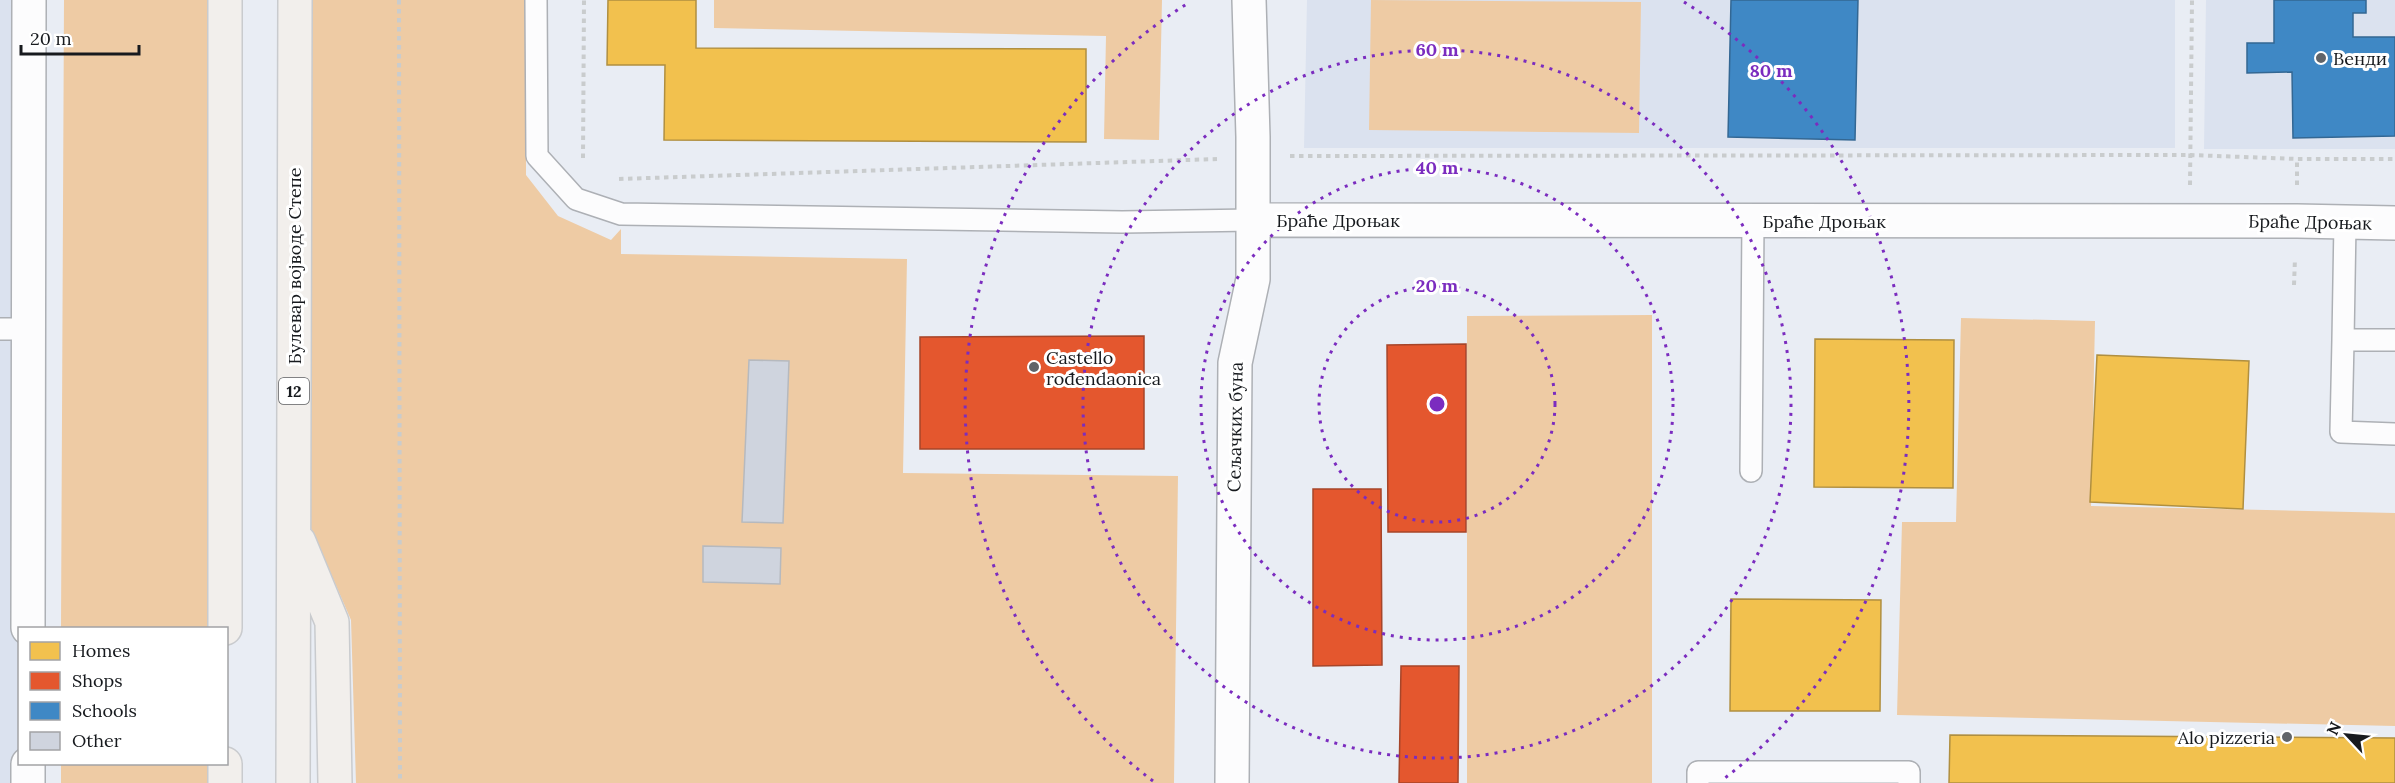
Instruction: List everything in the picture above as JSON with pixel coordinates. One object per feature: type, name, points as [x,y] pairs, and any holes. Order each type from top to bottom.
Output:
[{"type":"main road","points":[[225,0],[225,627]]},
{"type":"main road","name":"Булевар војводе Степе","points":[[293,783],[295,0]]},
{"type":"main road","points":[[293,528],[332,622],[336,783]]},
{"type":"main road","points":[[225,765],[225,783]]},
{"type":"street","points":[[28,627],[14,329],[29,0]]},
{"type":"street","name":"Сељачких буна","points":[[1232,783],[1234,363],[1253,279],[1249,0]]},
{"type":"street","name":"Браће Дроњак","points":[[1252,220],[2395,223]]},
{"type":"street","points":[[28,765],[28,783]]},
{"type":"lane","points":[[537,0],[537,156],[576,199],[621,214],[1122,222],[1252,220]]},
{"type":"lane","points":[[1751,471],[1753,221]]},
{"type":"lane","points":[[2345,223],[2341,432],[2395,434]]},
{"type":"lane","points":[[2343,340],[2395,340]]},
{"type":"lane","points":[[1698,783],[1698,772],[1909,772],[1909,783]]},
{"type":"path","points":[[399,0],[400,783]]},
{"type":"path","points":[[583,169],[584,0]]},
{"type":"path","points":[[2190,221],[2192,0]]},
{"type":"path","points":[[618,179],[1252,159],[1299,155],[2191,155],[2297,159],[2395,159]]},
{"type":"shaded area","points":[[0,0],[19,0],[18,783],[0,783]]},
{"type":"shaded area","points":[[64,0],[214,0],[215,627],[61,627]]},
{"type":"shaded area","points":[[308,0],[526,0],[526,175],[558,216],[611,240],[621,229],[621,254],[907,259],[903,473],[1178,476],[1174,783],[356,783],[351,620],[307,519]]},
{"type":"shaded area","points":[[714,0],[1162,0],[1159,140],[1104,139],[1106,36],[714,28]]},
{"type":"shaded area","points":[[1307,0],[2175,0],[2175,148],[1304,148]]},
{"type":"shaded area","points":[[1371,0],[1641,2],[1639,133],[1369,130]]},
{"type":"shaded area","points":[[2206,0],[2395,0],[2395,149],[2204,149]]},
{"type":"shaded area","points":[[1652,315],[1652,783],[1467,783],[1467,316]]},
{"type":"shaded area","points":[[1961,318],[2095,321],[2091,506],[2395,513],[2395,726],[1897,715],[1902,522],[1956,522]]},
{"type":"shaded area","points":[[61,765],[215,765],[215,783],[61,783]]},
{"type":"building: Homes","points":[[608,0],[696,0],[696,48],[1086,49],[1086,142],[664,140],[665,65],[607,65]]},
{"type":"building: Homes","points":[[1815,339],[1954,340],[1953,488],[1814,487]]},
{"type":"building: Homes","points":[[2097,355],[2249,361],[2243,509],[2090,502]]},
{"type":"building: Homes","points":[[1731,599],[1881,600],[1880,711],[1730,711]]},
{"type":"building: Homes","points":[[1950,735],[2395,738],[2395,783],[1949,783]]},
{"type":"building: Shops","points":[[1144,336],[1144,449],[920,449],[920,337]]},
{"type":"building: Shops","points":[[1466,344],[1466,532],[1388,532],[1387,345]]},
{"type":"building: Shops","points":[[1313,489],[1381,489],[1382,665],[1313,666]]},
{"type":"building: Shops","points":[[1401,666],[1459,666],[1458,783],[1399,783]]},
{"type":"building: Schools","points":[[1731,0],[1858,0],[1855,140],[1728,137]]},
{"type":"building: Schools","name":"Венди","points":[[2274,0],[2366,0],[2366,13],[2353,13],[2353,37],[2395,37],[2395,136],[2293,138],[2292,72],[2247,73],[2247,43],[2274,43]]},
{"type":"building: Other","points":[[749,360],[789,361],[783,523],[742,522]]},
{"type":"building: Other","points":[[703,546],[781,548],[780,584],[703,582]]},
{"type":"place","name":"Венди","points":[[2321,58]]},
{"type":"place","name":"Castello rođendaonica","points":[[1034,367]]},
{"type":"place","name":"Alo pizzeria","points":[[2287,737]]}]
